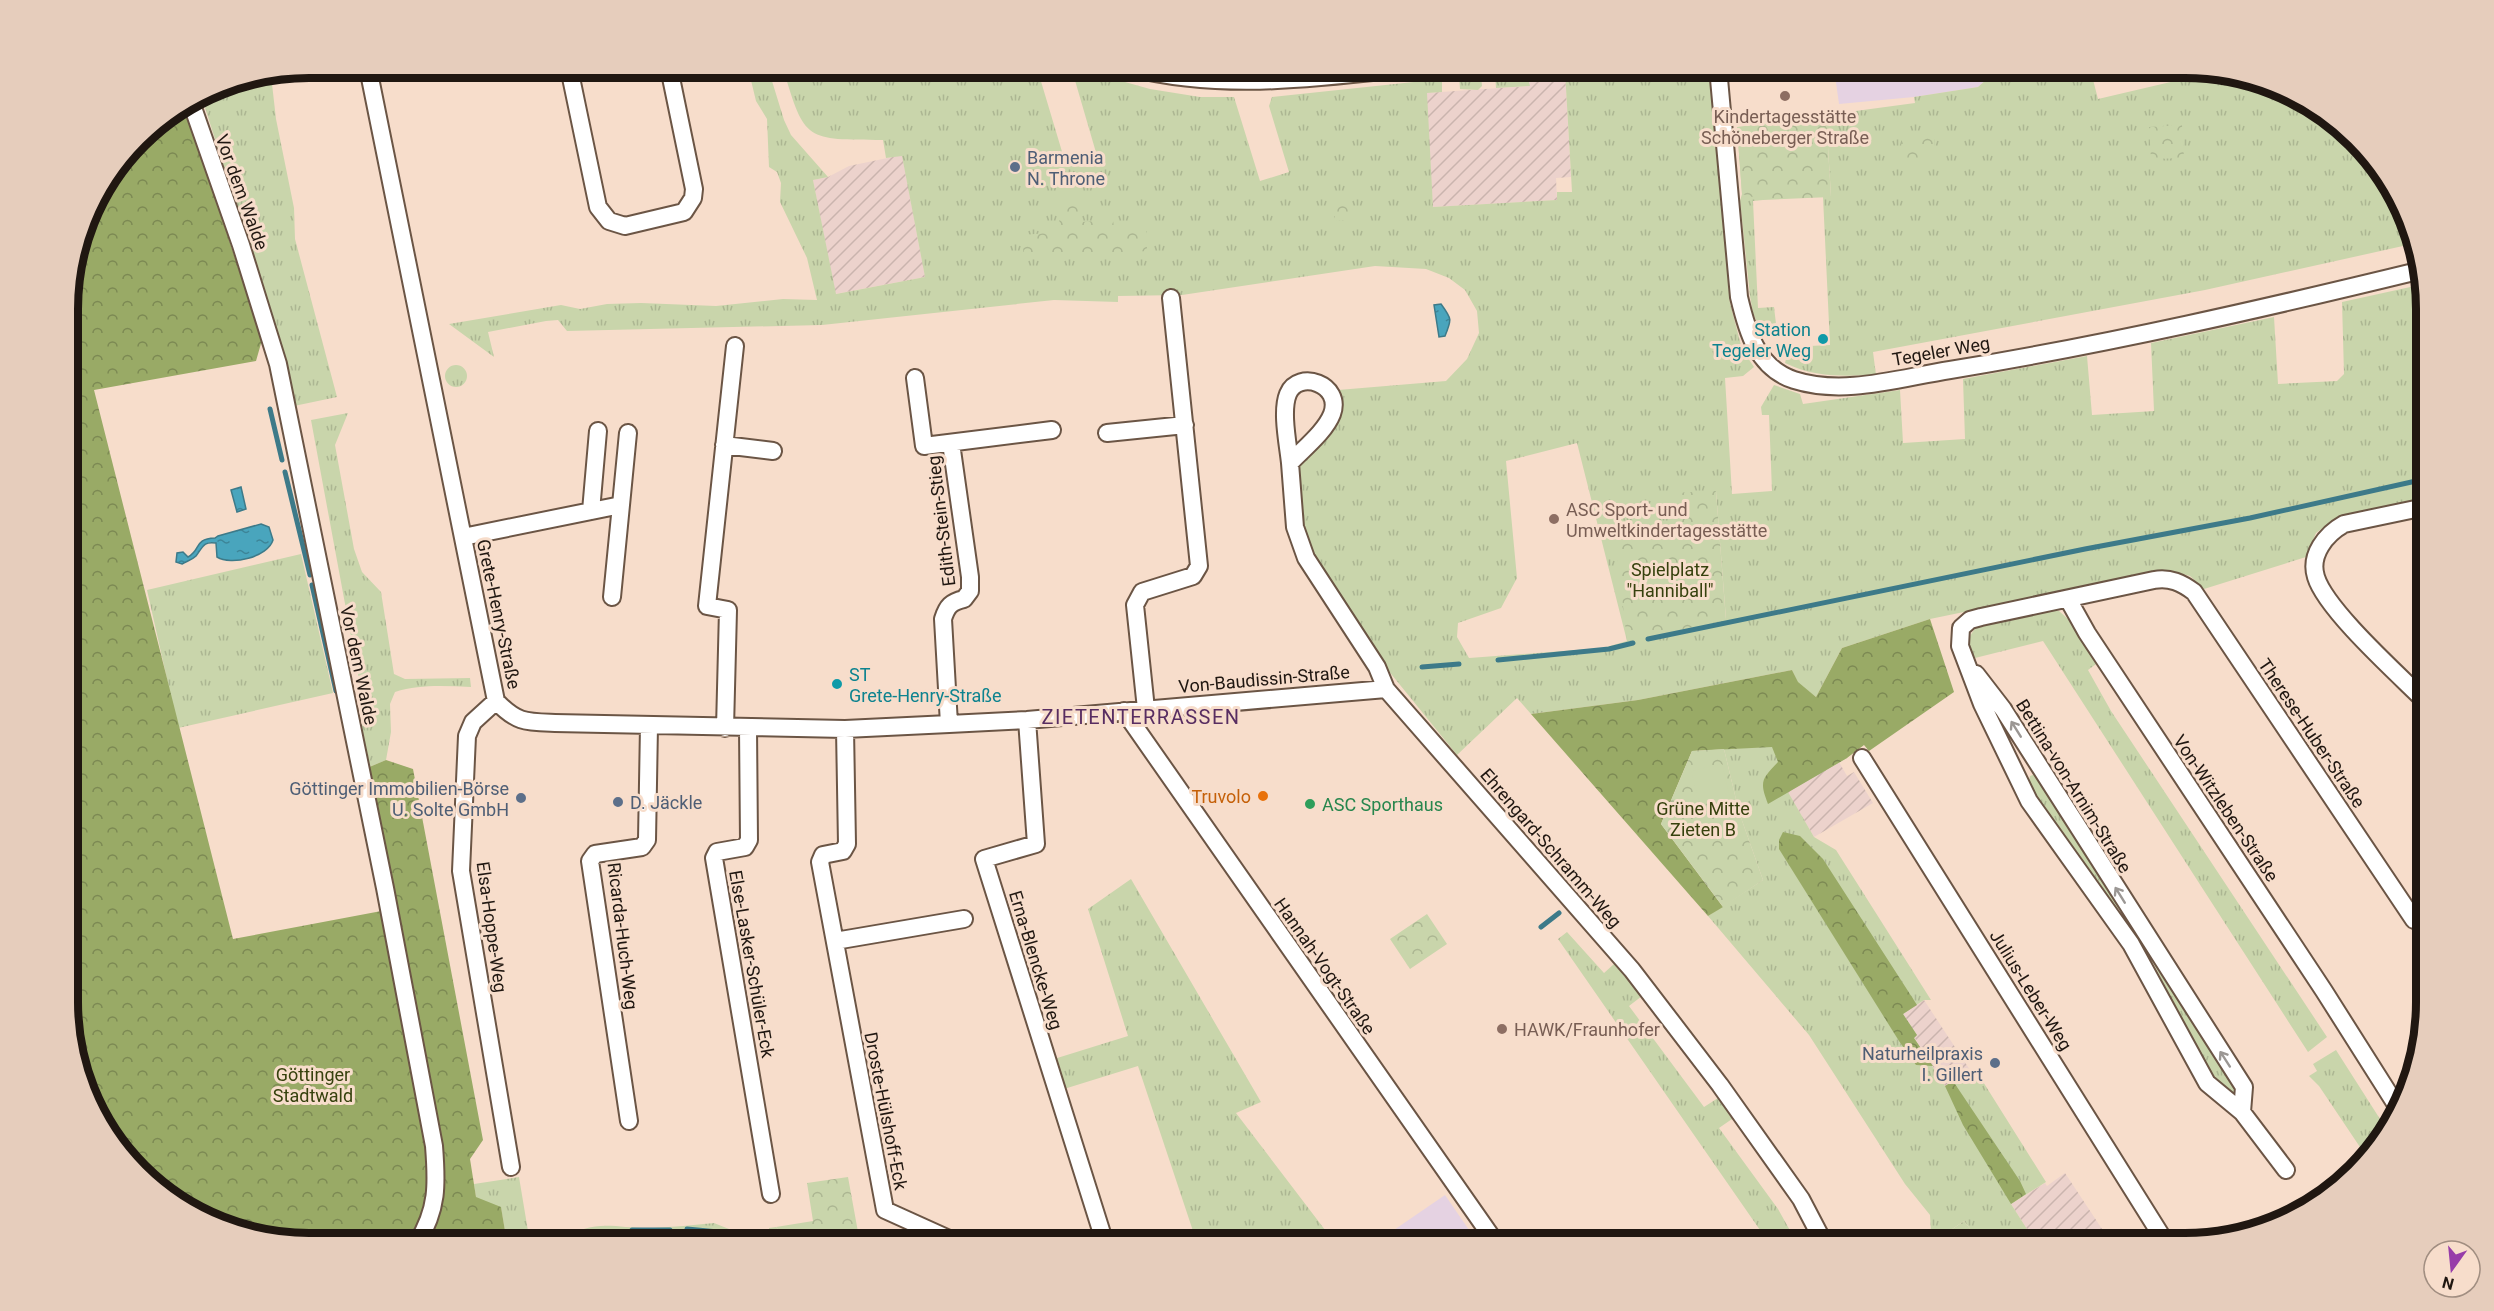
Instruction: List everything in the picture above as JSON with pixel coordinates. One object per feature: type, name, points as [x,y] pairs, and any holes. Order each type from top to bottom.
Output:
[{"type":"street","name":"Grete-Henry-Straße","points":[[370,78],[496,701],[509,715],[526,722],[845,729],[1027,720],[1146,709]]},
{"type":"street","points":[[571,78],[598,207],[602,215],[617,225],[626,226],[675,216],[684,212],[690,206],[693,198],[694,189],[671,78]]},
{"type":"street","points":[[1190,78],[1245,82],[1292,78]]},
{"type":"street","name":"Tegeler Weg","points":[[1719,78],[1738,286],[1746,327],[1758,351],[1771,369],[1792,379],[1816,386],[1845,387],[1966,368],[2089,345],[2413,272]]},
{"type":"street","name":"Vor dem Walde","points":[[193,109],[241,245],[278,364],[385,888],[434,1146],[437,1188],[431,1216],[422,1233]]},
{"type":"street","points":[[1146,709],[1134,605],[1142,592],[1193,576],[1199,566],[1171,298]]},
{"type":"street","points":[[725,728],[728,610],[707,606],[735,346]]},
{"type":"street","name":"Edith-Stein-Stieg","points":[[915,378],[924,446],[1052,430]]},
{"type":"street","name":"Ehrengard-Schramm-Weg","points":[[1290,463],[1328,422],[1333,412],[1334,402],[1331,393],[1324,386],[1302,381],[1288,392],[1285,404],[1295,527],[1305,558],[1377,667],[1386,689],[1632,970],[1720,1085],[1801,1199],[1819,1233]]},
{"type":"street","points":[[1107,433],[1185,425]]},
{"type":"street","points":[[591,511],[598,431]]},
{"type":"street","points":[[612,597],[628,433]]},
{"type":"street","name":"Edith-Stein-Stieg","points":[[949,724],[943,619],[947,608],[953,601],[964,599],[970,591],[951,443]]},
{"type":"street","points":[[724,445],[772,451]]},
{"type":"street","points":[[463,537],[621,505]]},
{"type":"street","points":[[2416,509],[2344,524],[2322,542],[2316,558],[2315,574],[2325,594],[2352,627],[2416,692]]},
{"type":"street","name":"Therese-Huber-Straße","points":[[2068,599],[2154,580],[2175,581],[2194,592],[2414,920],[2416,919]]},
{"type":"street","name":"Bettina-von-Arnim-Straße","points":[[2068,599],[1970,621],[1961,628],[1959,635],[1965,660],[1982,704],[2030,801],[2139,940],[2244,1087],[2242,1112]]},
{"type":"street","name":"Von-Witzleben-Straße","points":[[2068,599],[2087,633],[2324,991],[2393,1101]]},
{"type":"street","name":"Bettina-von-Arnim-Straße","points":[[1965,660],[2003,709],[2139,940],[2207,1083],[2242,1112],[2286,1170]]},
{"type":"street","name":"Von-Baudissin-Straße","points":[[1146,709],[1386,689]]},
{"type":"street","name":"Elsa-Hoppe-Weg","points":[[496,701],[473,722],[467,736],[461,871],[511,1167]]},
{"type":"street","name":"Hannah-Vogt-Straße","points":[[1124,711],[1489,1233]]},
{"type":"street","name":"Erna-Blencke-Weg","points":[[1027,720],[1036,844],[984,859],[1102,1233]]},
{"type":"street","name":"Ricarda-Huch-Weg","points":[[629,1120],[590,861],[595,854],[642,847],[647,840],[649,726]]},
{"type":"street","name":"Else-Lasker-Schüler-Eck","points":[[748,728],[749,840],[745,847],[717,852],[714,858],[771,1194]]},
{"type":"street","name":"Droste-Hülshoff-Eck","points":[[845,729],[847,844],[843,851],[823,855],[820,862],[885,1210],[936,1233]]},
{"type":"street","name":"Julius-Leber-Weg","points":[[1862,758],[2160,1233]]},
{"type":"street","points":[[835,941],[964,919]]},
{"type":"shaded area","points":[[1527,78],[1565,78],[1571,177],[1556,178],[1557,200],[1433,207],[1426,93],[1529,86]]},
{"type":"shaded area","points":[[1835,78],[1987,78],[1978,87],[1914,97],[1839,104]]},
{"type":"shaded area","points":[[902,155],[925,277],[835,294],[813,180],[828,177],[849,166]]},
{"type":"shaded area","points":[[1839,762],[1847,776],[1854,772],[1873,803],[1814,837],[1787,791]]},
{"type":"shaded area","points":[[1924,1000],[1970,1070],[1945,1086],[1914,1037],[1917,1035],[1903,1014]]},
{"type":"shaded area","points":[[2065,1173],[2105,1233],[2030,1233],[2011,1204],[2045,1183],[2047,1186]]},
{"type":"shaded area","points":[[1445,1195],[1471,1233],[1390,1233]]},
{"type":"green space","points":[[750,78],[771,78],[791,135],[828,177],[813,180],[836,294],[925,277],[902,156],[886,158],[883,140],[838,139],[823,137],[812,132],[797,111],[786,78],[1040,78],[1066,165],[1097,156],[1074,78],[1111,78],[1150,89],[1200,97],[1234,97],[1260,181],[1289,172],[1269,106],[1272,97],[1442,79],[1442,92],[1427,93],[1433,207],[1557,200],[1557,192],[1572,192],[1565,78],[1710,78],[1730,303],[1742,349],[1754,367],[1743,376],[1725,378],[1732,494],[1772,491],[1769,415],[1762,415],[1761,407],[1774,385],[1800,394],[1803,404],[1900,390],[1903,443],[1965,439],[1963,379],[2087,356],[2092,415],[2154,411],[2151,343],[2274,317],[2278,384],[2337,381],[2344,374],[2342,302],[2415,286],[2416,500],[2337,517],[2316,533],[2306,557],[2204,589],[2190,576],[2168,570],[1930,619],[1842,648],[1816,697],[1799,684],[1847,758],[1788,792],[1814,837],[1836,850],[1931,1000],[1924,1000],[1903,1014],[1917,1035],[1914,1038],[1945,1086],[1975,1069],[2046,1182],[2011,1204],[2030,1233],[1973,1233],[1964,1221],[1946,1233],[1931,1233],[1930,1215],[1905,1184],[1809,1035],[1708,916],[1763,880],[1739,812],[1724,749],[1772,746],[1797,681],[1792,670],[1638,700],[1531,714],[1517,698],[1457,755],[1383,664],[1310,551],[1301,531],[1297,466],[1337,422],[1342,407],[1338,390],[1446,381],[1467,359],[1479,333],[1477,311],[1465,290],[1449,278],[1426,269],[1375,266],[1182,295],[1118,296],[1118,302],[1054,300],[822,325],[567,331],[558,320],[488,332],[494,357],[449,324],[561,305],[580,309],[607,304],[716,306],[783,299],[817,300],[807,258],[780,202],[781,183],[777,172],[769,167],[767,119],[756,101]],"holes":[[[1577,443],[1627,641],[1603,648],[1469,658],[1457,637],[1458,623],[1501,608],[1517,578],[1506,461]],[[1716,491],[1726,619],[1614,528],[1673,530]]]},
{"type":"green space","points":[[1459,78],[1481,78],[1482,86],[1478,90],[1460,89]]},
{"type":"green space","points":[[1495,78],[1528,78],[1530,86],[1496,88]]},
{"type":"green space","points":[[2093,78],[2098,99],[2188,78],[2230,82],[2259,90],[2313,117],[2337,135],[2359,157],[2385,194],[2407,245],[2205,290],[1873,352],[1876,375],[1819,374],[1785,363],[1789,347],[1830,345],[1823,197],[1831,196],[1826,115],[1915,103],[1914,97],[1978,87],[1987,79]]},
{"type":"green space","points":[[272,81],[276,119],[294,208],[295,239],[337,397],[294,406],[288,369],[204,104],[235,90]]},
{"type":"green space","name":"Göttinger Stadtwald","points":[[187,113],[262,340],[256,361],[94,390],[233,939],[392,909],[367,768],[386,760],[413,769],[483,1140],[470,1159],[476,1197],[501,1207],[505,1233],[294,1233],[264,1229],[235,1221],[181,1194],[157,1176],[135,1154],[109,1118],[90,1076],[82,1047],[78,1017],[78,294],[82,264],[90,235],[109,194],[135,157],[157,135]]},
{"type":"green space","points":[[1826,115],[1831,197],[1763,200],[1742,194],[1737,127]]},
{"type":"green space","points":[[2182,125],[2184,158],[2151,159],[2149,127]]},
{"type":"green space","points":[[1737,127],[1753,164],[1763,200],[1753,201],[1758,308],[1774,307],[1777,332],[1762,334],[1753,313],[1740,201],[1742,194]]},
{"type":"green space","points":[[1934,130],[1935,164],[1902,166],[1901,132]]},
{"type":"green space","points":[[1080,198],[1082,222],[1113,220],[1114,228],[1146,226],[1147,251],[1024,259],[1022,235],[1060,232],[1058,199]]},
{"type":"green space","points":[[1335,205],[1352,205],[1353,220],[1335,221]]},
{"type":"green space","points":[[456,365],[464,368],[467,376],[464,384],[456,387],[448,384],[445,376],[448,368]]},
{"type":"green space","points":[[348,413],[335,445],[354,549],[362,572],[381,592],[394,674],[405,679],[470,678],[471,687],[423,687],[395,692],[390,704],[391,732],[386,760],[367,768],[361,734],[363,701],[311,420]]},
{"type":"green space","name":"Spielplatz \"Hanniball\"","points":[[1716,491],[1726,620],[1627,641],[1614,527],[1673,530],[1671,493]]},
{"type":"green space","points":[[301,554],[333,693],[178,728],[147,590]]},
{"type":"green space","points":[[2045,611],[2059,611],[2068,619],[2096,664],[2088,670],[2111,711],[2327,1037],[2308,1052],[2043,641],[1975,658],[1969,640],[1981,624]]},
{"type":"green space","points":[[1930,619],[1954,692],[1869,751],[1864,745],[1847,758],[1768,804],[1763,785],[1768,772],[1778,762],[1772,747],[1692,751],[1661,824],[1723,907],[1708,916],[1531,714],[1638,700],[1792,670],[1798,682],[1816,697],[1842,648]]},
{"type":"green space","name":"Grüne Mitte Zieten B","points":[[1724,749],[1739,812],[1763,880],[1723,907],[1661,824],[1692,751]]},
{"type":"green space","points":[[1722,764],[1730,798],[1727,799],[1733,826],[1718,830],[1711,803],[1700,805],[1691,771]]},
{"type":"green space","points":[[2035,774],[2122,906],[2118,909],[2044,813],[2029,781],[2030,776]]},
{"type":"green space","points":[[1783,832],[1800,836],[1823,859],[1917,1005],[1903,1014],[1917,1035],[1914,1038],[1933,1066],[1916,1065],[1899,1041],[1779,849],[1779,840]]},
{"type":"green space","points":[[1131,879],[1261,1102],[1236,1113],[1327,1233],[1194,1233],[1138,1066],[1064,1089],[1054,1059],[1128,1036],[1088,909]]},
{"type":"green space","points":[[1427,914],[1447,944],[1410,969],[1390,939]]},
{"type":"green space","points":[[1567,932],[1604,973],[1614,964],[1642,996],[1629,1006],[1704,1107],[1718,1098],[1732,1119],[1719,1128],[1778,1209],[1791,1233],[1762,1233],[1558,939]]},
{"type":"green space","points":[[2156,958],[2238,1089],[2238,1093],[2232,1097],[2212,1077],[2151,959]]},
{"type":"green space","points":[[2336,1050],[2382,1122],[2362,1150],[2319,1086],[2309,1076],[2317,1071],[2313,1064]]},
{"type":"green space","points":[[1953,1081],[2020,1181],[2026,1194],[2011,1204],[1963,1125],[1945,1086]]},
{"type":"green space","points":[[519,1177],[528,1233],[505,1233],[501,1208],[476,1198],[474,1184]]},
{"type":"green space","points":[[848,1177],[858,1233],[781,1233],[776,1227],[813,1221],[807,1183]]},
{"type":"green space","points":[[1964,1221],[1973,1233],[1946,1233]]},
{"type":"green space","points":[[714,1223],[739,1233],[575,1233],[583,1229],[605,1226],[653,1228]]},
{"type":"green space","points":[[776,1227],[781,1233],[769,1233],[769,1228]]},
{"type":"water","points":[[1441,304],[1450,322],[1445,336],[1439,337],[1434,305]]},
{"type":"water","points":[[241,487],[246,509],[237,512],[231,490]]},
{"type":"water","points":[[261,524],[269,527],[273,540],[270,546],[257,555],[240,560],[223,560],[217,557],[216,543],[208,543],[191,559],[182,564],[176,562],[177,553],[183,552],[188,557],[203,540]]},
{"type":"waterway","points":[[270,409],[282,460]]},
{"type":"waterway","points":[[285,472],[310,575]]},
{"type":"waterway","points":[[1648,639],[2085,549],[2250,518],[2416,481]]},
{"type":"waterway","points":[[312,585],[336,691]]},
{"type":"waterway","points":[[1498,660],[1609,649],[1633,643]]},
{"type":"waterway","points":[[1422,667],[1459,664]]},
{"type":"waterway","points":[[1541,927],[1559,913]]},
{"type":"waterway","points":[[687,1229],[721,1233]]},
{"type":"waterway","points":[[632,1230],[670,1230]]},
{"type":"place","name":"Kindertagesstätte Schöneberger Straße","points":[[1785,96]]},
{"type":"place","name":"Barmenia N. Throne","points":[[1015,167]]},
{"type":"place","name":"Station Tegeler Weg","points":[[1823,339]]},
{"type":"place","name":"ASC Sport- und Umweltkindertagesstätte","points":[[1554,519]]},
{"type":"place","name":"ST Grete-Henry-Straße","points":[[837,684]]},
{"type":"place","name":"Truvolo","points":[[1263,796]]},
{"type":"place","name":"Göttinger Immobilien-Börse U. Solte GmbH","points":[[521,798]]},
{"type":"place","name":"D. Jäckle","points":[[618,802]]},
{"type":"place","name":"ASC Sporthaus","points":[[1310,804]]},
{"type":"place","name":"HAWK/Fraunhofer","points":[[1502,1029]]},
{"type":"place","name":"Naturheilpraxis I. Gillert","points":[[1995,1063]]},
{"type":"district","name":"ZIETENTERRASSEN","points":[[1141,717]]}]
